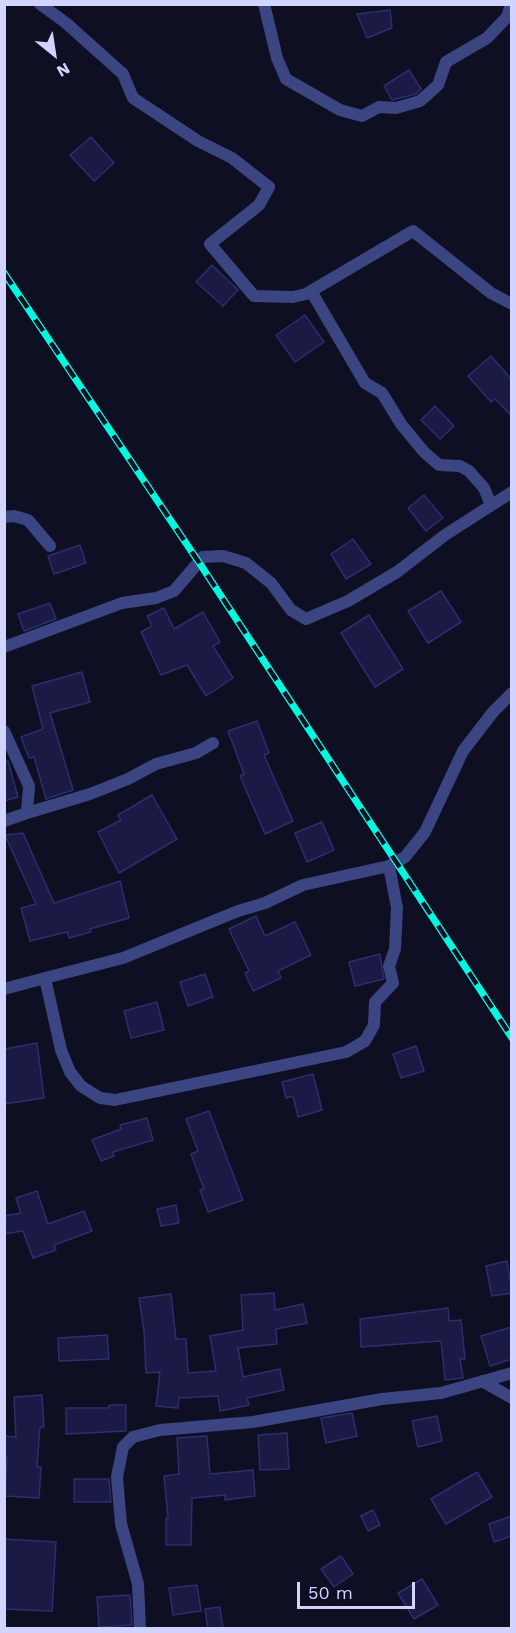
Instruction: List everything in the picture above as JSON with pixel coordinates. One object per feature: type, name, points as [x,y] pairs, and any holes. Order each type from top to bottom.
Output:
[{"type":"street","points":[[40,4],[66,23],[123,74],[133,98],[198,141],[232,159],[269,187],[259,205],[210,244],[254,296],[293,297],[311,291],[413,231],[491,293],[512,304]]},
{"type":"street","points":[[264,4],[277,58],[286,79],[340,110],[362,116],[379,107],[396,108],[420,101],[438,85],[446,62],[487,38],[507,17],[511,4]]},
{"type":"street","points":[[311,291],[365,383],[382,393],[401,424],[439,465],[460,466],[469,471],[484,488],[491,505]]},
{"type":"street","points":[[4,647],[122,603],[156,598],[174,591],[203,557],[223,556],[246,563],[271,583],[291,610],[306,620],[348,602],[397,572],[512,492]]},
{"type":"street","points":[[4,517],[14,516],[28,520],[50,546]]},
{"type":"street","points":[[4,988],[123,958],[238,911],[265,903],[303,885],[389,866],[405,857],[425,832],[463,751],[493,712],[512,693]]},
{"type":"street","points":[[4,731],[28,786],[27,813]]},
{"type":"street","points":[[4,821],[90,794],[128,779],[156,764],[196,753],[213,743]]},
{"type":"street","points":[[45,978],[61,1050],[70,1072],[81,1086],[100,1098],[115,1100],[170,1091],[346,1052],[365,1041],[374,1025],[375,1002],[393,983],[389,966],[395,949],[397,908],[389,866]]},
{"type":"street","points":[[140,1629],[138,1584],[121,1524],[117,1477],[123,1447],[133,1437],[160,1431],[253,1422],[382,1399],[441,1393],[512,1373]]},
{"type":"street","points":[[482,1381],[512,1398]]},
{"type":"building","points":[[390,10],[392,28],[367,38],[357,14]]},
{"type":"building","points":[[409,70],[421,89],[416,94],[392,100],[384,86]]},
{"type":"building","points":[[91,137],[114,163],[94,181],[70,155]]},
{"type":"building","points":[[212,265],[238,290],[223,306],[196,282]]},
{"type":"building","points":[[305,315],[324,342],[295,362],[276,335]]},
{"type":"building","points":[[491,356],[512,380],[512,416],[495,399],[491,402],[468,376]]},
{"type":"building","points":[[435,406],[454,426],[440,439],[421,420]]},
{"type":"building","points":[[424,495],[443,518],[426,531],[408,508]]},
{"type":"building","points":[[353,539],[371,564],[346,579],[331,554]]},
{"type":"building","points":[[80,545],[86,563],[54,574],[48,556]]},
{"type":"building","points":[[441,591],[461,622],[428,643],[408,611]]},
{"type":"building","points":[[50,603],[56,619],[24,631],[18,614]]},
{"type":"building","points":[[164,608],[174,629],[203,612],[220,642],[213,646],[233,678],[206,696],[187,665],[161,675],[141,632],[152,626],[147,616]]},
{"type":"building","points":[[369,615],[403,669],[375,687],[341,633]]},
{"type":"building","points":[[82,672],[90,702],[50,713],[73,790],[46,799],[34,757],[29,758],[21,737],[43,729],[32,686]]},
{"type":"building","points":[[257,721],[269,753],[264,755],[293,821],[265,834],[240,776],[244,774],[228,731]]},
{"type":"building","points":[[8,761],[18,797],[4,801],[4,762]]},
{"type":"building","points":[[152,795],[177,839],[119,873],[98,832],[121,820],[118,815]]},
{"type":"building","points":[[322,822],[334,850],[307,862],[295,833]]},
{"type":"building","points":[[23,833],[54,903],[120,881],[129,918],[90,929],[91,932],[69,938],[67,932],[30,941],[21,908],[36,904],[5,835]]},
{"type":"building","points":[[256,916],[265,936],[295,922],[311,955],[278,971],[281,978],[253,991],[245,973],[249,971],[229,929]]},
{"type":"building","points":[[380,954],[384,979],[355,986],[349,962]]},
{"type":"building","points":[[205,974],[213,997],[188,1006],[180,982]]},
{"type":"building","points":[[157,1002],[164,1030],[131,1038],[124,1011]]},
{"type":"building","points":[[37,1043],[44,1098],[4,1104],[4,1049]]},
{"type":"building","points":[[416,1046],[424,1071],[401,1078],[393,1054]]},
{"type":"building","points":[[313,1074],[322,1110],[298,1117],[293,1096],[286,1098],[282,1082]]},
{"type":"building","points":[[209,1111],[243,1200],[208,1212],[200,1190],[204,1189],[191,1154],[198,1151],[186,1119]]},
{"type":"building","points":[[147,1118],[153,1140],[113,1152],[114,1156],[101,1161],[92,1140],[121,1129],[120,1125]]},
{"type":"building","points":[[37,1191],[48,1224],[84,1211],[92,1231],[54,1245],[56,1250],[33,1258],[23,1231],[4,1234],[4,1216],[21,1213],[16,1198]]},
{"type":"building","points":[[176,1205],[179,1223],[161,1226],[157,1209]]},
{"type":"building","points":[[507,1261],[512,1293],[492,1296],[486,1266]]},
{"type":"building","points":[[274,1293],[275,1310],[303,1304],[307,1323],[276,1329],[277,1344],[238,1348],[243,1377],[280,1369],[284,1390],[247,1398],[249,1405],[220,1411],[218,1396],[179,1398],[178,1408],[156,1406],[160,1372],[146,1373],[144,1331],[139,1298],[171,1294],[176,1339],[186,1339],[188,1373],[216,1371],[210,1336],[243,1330],[241,1295]]},
{"type":"building","points":[[448,1308],[449,1321],[461,1320],[465,1359],[460,1359],[463,1378],[445,1380],[441,1341],[361,1347],[360,1319]]},
{"type":"building","points":[[512,1327],[512,1359],[490,1366],[481,1336]]},
{"type":"building","points":[[107,1335],[109,1359],[59,1361],[58,1338]]},
{"type":"building","points":[[42,1395],[44,1427],[40,1427],[37,1467],[41,1467],[39,1498],[5,1496],[7,1458],[4,1457],[4,1436],[16,1437],[14,1397]]},
{"type":"building","points":[[109,1405],[126,1405],[126,1431],[66,1434],[66,1408],[109,1408]]},
{"type":"building","points":[[352,1413],[357,1436],[326,1443],[321,1418]]},
{"type":"building","points":[[437,1416],[442,1441],[418,1447],[412,1421]]},
{"type":"building","points":[[287,1433],[289,1469],[260,1470],[258,1435]]},
{"type":"building","points":[[207,1436],[210,1474],[253,1470],[255,1496],[225,1500],[225,1495],[192,1498],[191,1545],[166,1545],[166,1518],[168,1518],[164,1476],[179,1474],[177,1438]]},
{"type":"building","points":[[477,1472],[492,1497],[446,1524],[431,1499]]},
{"type":"building","points":[[74,1479],[109,1479],[111,1502],[74,1502]]},
{"type":"building","points":[[373,1510],[380,1525],[368,1531],[361,1516]]},
{"type":"building","points":[[512,1516],[512,1536],[494,1542],[489,1524]]},
{"type":"building","points":[[4,1539],[56,1542],[52,1611],[4,1609]]},
{"type":"building","points":[[341,1556],[353,1574],[334,1587],[321,1569]]},
{"type":"building","points":[[422,1579],[438,1605],[414,1619],[398,1593]]},
{"type":"building","points":[[197,1585],[201,1611],[173,1615],[169,1588]]},
{"type":"building","points":[[130,1595],[132,1625],[99,1627],[97,1597]]},
{"type":"building","points":[[220,1607],[223,1629],[208,1629],[205,1609]]},
{"type":"railway","points":[[4,273],[200,564],[512,1038]]}]
